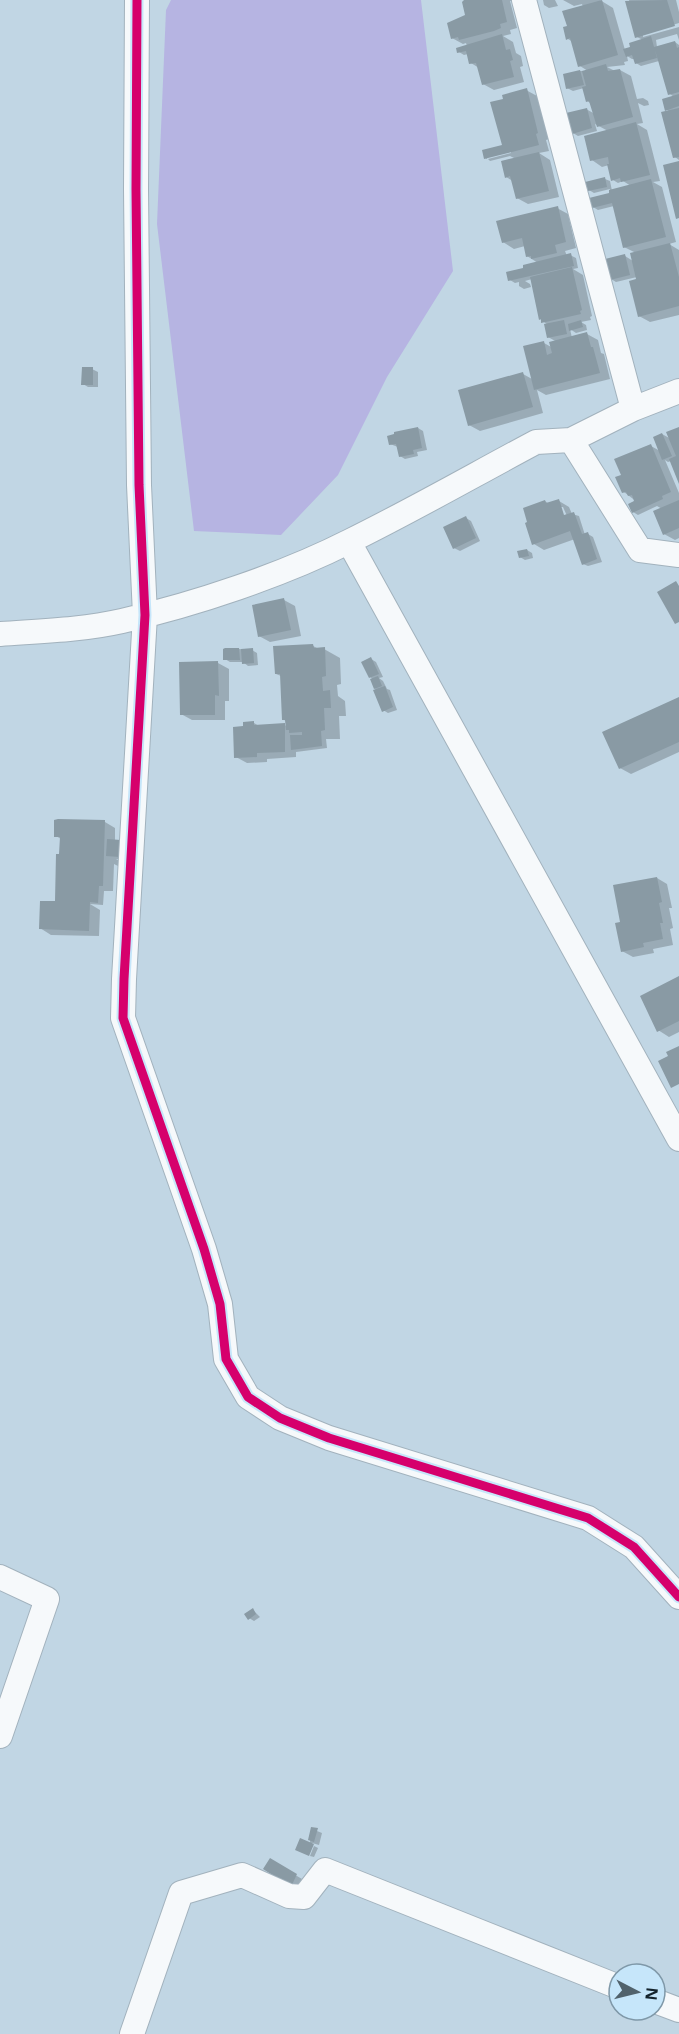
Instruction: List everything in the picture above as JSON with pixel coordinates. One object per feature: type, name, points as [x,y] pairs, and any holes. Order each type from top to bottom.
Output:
[{"type":"street","points":[[137,0],[139,485],[145,615],[123,1018],[204,1249],[220,1304],[226,1359],[248,1397],[280,1418],[329,1438],[588,1518],[634,1546],[679,1597]]},
{"type":"street","points":[[524,0],[633,410]]},
{"type":"street","points":[[0,633],[66,630],[121,621],[211,596],[349,542],[536,442],[571,440],[679,391]]},
{"type":"street","points":[[571,440],[640,550],[679,555]]},
{"type":"street","points":[[349,542],[679,1139]]},
{"type":"street","points":[[0,1577],[47,1599],[0,1736]]},
{"type":"street","points":[[132,2034],[180,1893],[242,1875],[289,1896],[304,1897],[325,1870],[607,1982]]},
{"type":"shaded area","points":[[171,0],[421,0],[453,271],[387,377],[338,475],[281,535],[194,531],[157,224],[166,10]]},
{"type":"building","points":[[464,0],[502,0],[507,22],[500,24],[501,28],[494,31],[459,40],[458,37],[451,39],[447,23],[465,15],[462,2]]},
{"type":"building","points":[[602,0],[618,55],[578,67],[570,38],[566,40],[563,27],[567,26],[562,11]]},
{"type":"building","points":[[667,0],[675,26],[635,38],[625,1]]},
{"type":"building","points":[[502,34],[506,50],[510,49],[514,77],[482,85],[476,63],[469,64],[466,51],[457,53],[456,48]]},
{"type":"building","points":[[651,36],[654,47],[675,41],[677,48],[679,47],[679,92],[668,95],[655,50],[657,58],[635,64],[632,55],[626,57],[623,49],[630,47],[629,43]]},
{"type":"building","points":[[606,64],[608,71],[620,69],[633,117],[597,127],[589,101],[586,102],[582,87],[586,86],[582,71]]},
{"type":"building","points":[[580,70],[584,85],[566,89],[563,74]]},
{"type":"building","points":[[527,88],[539,145],[484,159],[482,150],[502,145],[490,102],[503,99],[502,95]]},
{"type":"building","points":[[679,94],[679,106],[665,111],[662,99]]},
{"type":"building","points":[[587,108],[592,128],[572,134],[566,113]]},
{"type":"building","points":[[679,108],[679,157],[673,158],[661,112]]},
{"type":"building","points":[[636,122],[650,175],[621,182],[620,178],[611,181],[607,164],[609,164],[608,157],[590,161],[584,136]]},
{"type":"building","points":[[539,152],[549,191],[516,199],[510,176],[505,178],[501,161]]},
{"type":"building","points":[[679,161],[679,218],[676,219],[663,165]]},
{"type":"building","points":[[605,177],[607,187],[588,191],[585,182]]},
{"type":"building","points":[[651,179],[666,237],[623,248],[612,203],[592,208],[589,198]]},
{"type":"building","points":[[558,206],[566,242],[555,245],[557,253],[531,259],[531,256],[526,257],[522,238],[502,243],[496,221]]},
{"type":"building","points":[[670,243],[679,277],[679,306],[638,317],[629,281],[636,279],[630,253]]},
{"type":"building","points":[[571,253],[574,266],[508,281],[506,272],[523,268],[523,265]]},
{"type":"building","points":[[625,254],[630,275],[610,280],[605,259]]},
{"type":"building","points":[[572,267],[581,314],[541,323],[530,277]]},
{"type":"building","points":[[564,320],[567,334],[547,338],[544,324]]},
{"type":"building","points":[[581,320],[583,327],[569,331],[568,324]]},
{"type":"building","points":[[587,332],[600,373],[534,390],[523,346],[544,341],[547,355],[552,353],[549,342]]},
{"type":"building","points":[[82,367],[93,367],[93,385],[81,385]]},
{"type":"building","points":[[523,372],[533,407],[468,426],[458,390]]},
{"type":"building","points":[[418,427],[422,448],[413,450],[414,454],[399,457],[396,444],[389,445],[387,436],[394,432]]},
{"type":"building","points":[[679,427],[679,484],[669,459],[676,456],[666,432]]},
{"type":"building","points":[[662,433],[672,456],[662,460],[653,437]]},
{"type":"building","points":[[651,444],[671,492],[662,496],[663,499],[632,513],[628,504],[634,501],[632,495],[622,493],[615,477],[621,475],[614,459]]},
{"type":"building","points":[[559,499],[564,515],[574,512],[582,534],[588,532],[597,559],[582,565],[570,531],[532,545],[523,508],[545,500],[546,503]]},
{"type":"building","points":[[679,500],[679,528],[663,535],[653,511]]},
{"type":"building","points":[[466,516],[476,538],[453,549],[443,527]]},
{"type":"building","points":[[527,549],[529,556],[519,558],[517,551]]},
{"type":"building","points":[[676,581],[679,586],[679,622],[675,624],[657,592]]},
{"type":"building","points":[[284,598],[291,630],[258,637],[252,605]]},
{"type":"building","points":[[313,644],[314,648],[325,647],[326,676],[322,677],[323,691],[330,690],[331,708],[324,708],[325,730],[321,731],[322,746],[291,750],[290,735],[302,735],[302,732],[289,733],[289,730],[286,730],[285,720],[282,720],[280,674],[275,674],[273,646]]},
{"type":"building","points":[[239,648],[240,660],[223,660],[223,649]]},
{"type":"building","points":[[253,648],[254,663],[242,664],[241,649]]},
{"type":"building","points":[[371,657],[379,674],[369,678],[361,662]]},
{"type":"building","points":[[218,661],[219,696],[215,695],[215,715],[180,715],[179,662]]},
{"type":"building","points":[[378,676],[382,686],[374,689],[370,679]]},
{"type":"building","points":[[385,686],[393,707],[382,712],[373,690]]},
{"type":"building","points":[[679,697],[679,742],[619,769],[602,732]]},
{"type":"building","points":[[254,721],[254,725],[285,723],[285,752],[257,753],[257,757],[234,758],[233,727],[243,726],[243,722]]},
{"type":"building","points":[[54,820],[105,820],[103,886],[99,886],[98,903],[90,902],[89,931],[39,929],[40,901],[55,901],[56,854],[59,854],[60,837],[54,837]]},
{"type":"building","points":[[107,839],[121,840],[120,857],[106,856]]},
{"type":"building","points":[[657,877],[662,902],[659,903],[663,939],[643,943],[644,947],[621,952],[615,923],[620,922],[613,885]]},
{"type":"building","points":[[679,976],[679,1021],[657,1032],[640,996]]},
{"type":"building","points":[[679,1046],[679,1084],[671,1088],[658,1061],[668,1056],[666,1052]]},
{"type":"building","points":[[253,1608],[256,1614],[248,1620],[244,1614]]},
{"type":"building","points":[[311,1827],[318,1828],[314,1842],[308,1840]]},
{"type":"building","points":[[300,1838],[314,1844],[309,1856],[295,1850]]},
{"type":"building","points":[[270,1858],[297,1874],[291,1887],[263,1869]]},
{"type":"cycle path","points":[[137,0],[139,485],[145,615],[123,1018],[204,1249],[220,1304],[226,1359],[248,1397],[280,1418],[329,1438],[588,1518],[634,1547],[679,1597]]}]
